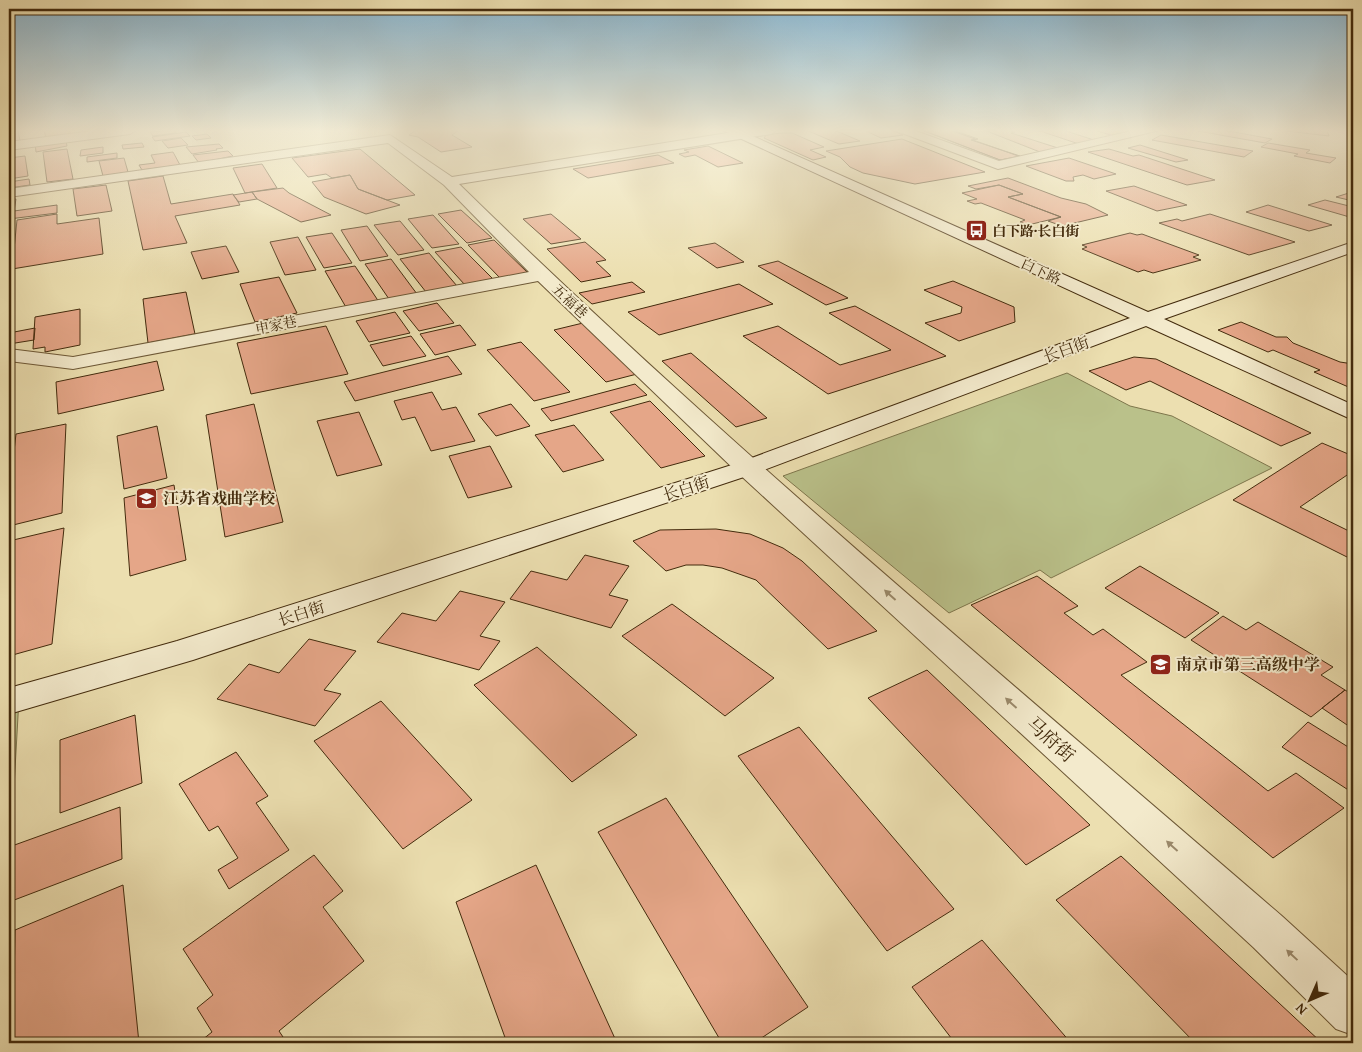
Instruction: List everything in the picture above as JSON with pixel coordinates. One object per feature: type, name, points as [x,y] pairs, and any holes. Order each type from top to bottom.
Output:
[{"type":"street","name":"五福巷","points":[[9,192],[102,179]]},
{"type":"street","name":"五福巷","points":[[445,179],[542,275],[747,468]]},
{"type":"street","points":[[449,182],[466,179]]},
{"type":"street","name":"白下路","points":[[836,179],[1353,413]]},
{"type":"street","name":"长白街","points":[[9,701],[182,652],[747,468],[1146,319],[1353,247]]},
{"type":"street","name":"申家巷","points":[[9,355],[73,363],[542,275]]},
{"type":"street","name":"马府街","points":[[747,468],[1261,925],[1353,1012]]},
{"type":"green space","points":[[1067,373],[1130,406],[1172,416],[1272,468],[1051,578],[1040,570],[949,613],[783,476]]},
{"type":"green space","points":[[19,698],[9,877],[9,701]]},
{"type":"building","points":[[29,179],[30,185],[9,188],[9,182]]},
{"type":"building","points":[[47,179],[72,179],[47,182]]},
{"type":"building","points":[[164,179],[171,204],[233,194],[240,205],[175,216],[187,243],[143,250],[128,181]]},
{"type":"building","points":[[238,179],[271,179],[277,188],[245,193]]},
{"type":"building","points":[[328,179],[352,179],[358,189],[400,205],[366,214],[324,197],[312,182]]},
{"type":"building","points":[[352,179],[396,179],[415,195],[387,200],[358,189]]},
{"type":"building","points":[[892,179],[944,179],[915,184]]},
{"type":"building","points":[[1011,179],[1061,198],[1086,204],[1108,215],[1062,226],[1048,221],[1061,217],[1008,197],[1023,194],[999,185],[976,189],[968,186]]},
{"type":"building","points":[[1061,179],[1074,179],[1074,181]]},
{"type":"building","points":[[1169,179],[1215,180],[1187,185]]},
{"type":"building","points":[[106,185],[112,211],[77,216],[73,189]]},
{"type":"building","points":[[999,185],[1023,194],[1008,197],[1061,217],[1028,225],[1020,222],[1025,220],[981,203],[975,204],[967,201],[977,199],[962,193]]},
{"type":"building","points":[[1134,186],[1187,205],[1157,211],[1106,191]]},
{"type":"building","points":[[283,188],[331,215],[301,222],[257,199],[252,192]]},
{"type":"building","points":[[252,192],[257,199],[239,202],[233,195]]},
{"type":"building","points":[[1352,192],[1353,201],[1336,197]]},
{"type":"building","points":[[16,199],[14,211],[57,205],[57,213],[9,219],[9,200]]},
{"type":"building","points":[[1325,200],[1353,207],[1353,218],[1308,205]]},
{"type":"building","points":[[1268,205],[1332,225],[1309,231],[1246,212]]},
{"type":"building","points":[[461,210],[492,238],[467,243],[438,214]]},
{"type":"building","points":[[57,214],[57,224],[99,218],[103,254],[12,269],[17,220]]},
{"type":"building","points":[[551,214],[581,239],[551,244],[523,219]]},
{"type":"building","points":[[1210,214],[1295,242],[1249,255],[1159,223],[1177,219],[1182,221]]},
{"type":"building","points":[[433,215],[459,244],[432,248],[408,219]]},
{"type":"building","points":[[400,221],[424,250],[398,255],[374,225]]},
{"type":"building","points":[[367,226],[388,256],[360,261],[341,230]]},
{"type":"building","points":[[332,233],[352,263],[324,268],[306,237]]},
{"type":"building","points":[[1130,233],[1142,234],[1199,255],[1193,257],[1201,260],[1153,273],[1144,270],[1138,272],[1082,249],[1087,247],[1082,245]]},
{"type":"building","points":[[298,237],[316,270],[285,275],[270,242]]},
{"type":"building","points":[[494,240],[528,273],[500,278],[468,245]]},
{"type":"building","points":[[585,242],[606,260],[596,262],[611,276],[581,282],[547,249]]},
{"type":"building","points":[[715,243],[744,262],[717,268],[688,248]]},
{"type":"building","points":[[226,246],[239,272],[202,279],[191,252]]},
{"type":"building","points":[[461,247],[493,279],[465,285],[435,252]]},
{"type":"building","points":[[429,253],[457,286],[426,292],[400,259]]},
{"type":"building","points":[[391,259],[417,294],[389,299],[365,264]]},
{"type":"building","points":[[778,261],[848,298],[826,305],[758,266]]},
{"type":"building","points":[[355,266],[379,302],[347,309],[325,271]]},
{"type":"building","points":[[279,277],[297,313],[255,322],[240,284]]},
{"type":"building","points":[[953,281],[1014,307],[1015,322],[959,341],[925,323],[961,313],[962,307],[924,290]]},
{"type":"building","points":[[632,282],[645,292],[592,304],[579,293]]},
{"type":"building","points":[[739,284],[773,304],[659,335],[628,312]]},
{"type":"building","points":[[186,292],[195,334],[148,343],[143,299]]},
{"type":"building","points":[[437,303],[454,323],[419,331],[403,311]]},
{"type":"building","points":[[855,306],[946,356],[828,394],[743,336],[778,326],[840,365],[891,350],[829,313]]},
{"type":"building","points":[[80,309],[80,345],[45,352],[45,347],[33,349],[35,317]]},
{"type":"building","points":[[395,312],[410,333],[369,342],[356,321]]},
{"type":"building","points":[[1241,322],[1276,337],[1287,337],[1293,343],[1340,362],[1353,364],[1353,389],[1314,372],[1320,370],[1273,350],[1268,352],[1218,330]]},
{"type":"building","points":[[583,323],[637,374],[606,382],[554,330]]},
{"type":"building","points":[[460,325],[476,345],[435,355],[420,334]]},
{"type":"building","points":[[326,326],[348,374],[251,394],[237,343]]},
{"type":"building","points":[[35,328],[34,340],[9,344],[9,333]]},
{"type":"building","points":[[411,336],[426,356],[383,366],[370,345]]},
{"type":"building","points":[[521,342],[570,392],[534,401],[487,350]]},
{"type":"building","points":[[691,353],[767,418],[736,427],[662,361]]},
{"type":"building","points":[[448,356],[462,374],[355,401],[344,382]]},
{"type":"building","points":[[1134,357],[1156,359],[1311,433],[1281,446],[1150,381],[1126,390],[1089,371]]},
{"type":"building","points":[[157,361],[164,390],[58,414],[56,382]]},
{"type":"building","points":[[635,384],[647,395],[551,421],[541,409]]},
{"type":"building","points":[[432,392],[442,410],[456,407],[475,441],[431,451],[415,417],[402,420],[394,401]]},
{"type":"building","points":[[650,401],[705,456],[661,468],[610,412]]},
{"type":"building","points":[[254,404],[283,522],[225,537],[206,415]]},
{"type":"building","points":[[511,404],[530,426],[496,436],[478,414]]},
{"type":"building","points":[[359,412],[382,465],[337,476],[317,421]]},
{"type":"building","points":[[66,424],[62,513],[9,526],[9,495],[16,434]]},
{"type":"building","points":[[574,425],[604,460],[563,472],[535,435]]},
{"type":"building","points":[[157,426],[167,478],[124,489],[117,436]]},
{"type":"building","points":[[1322,443],[1353,456],[1353,471],[1300,507],[1353,533],[1353,560],[1233,500]]},
{"type":"building","points":[[490,446],[512,487],[468,498],[449,456]]},
{"type":"building","points":[[174,485],[186,560],[130,576],[124,498]]},
{"type":"building","points":[[64,528],[52,644],[9,656],[9,541]]},
{"type":"building","points":[[716,529],[750,534],[783,548],[802,561],[877,631],[828,649],[756,580],[722,568],[703,565],[686,565],[666,571],[633,541],[660,530]]},
{"type":"building","points":[[585,555],[629,566],[609,595],[628,600],[611,628],[510,599],[531,571],[567,580]]},
{"type":"building","points":[[1140,566],[1219,613],[1185,638],[1105,588]]},
{"type":"building","points":[[1037,576],[1078,606],[1064,613],[1093,635],[1103,629],[1147,662],[1121,675],[1268,791],[1296,773],[1344,808],[1273,858],[971,605]]},
{"type":"building","points":[[460,591],[505,602],[480,636],[500,641],[479,670],[377,642],[402,613],[436,621]]},
{"type":"building","points":[[672,604],[774,678],[725,716],[622,636]]},
{"type":"building","points":[[1223,616],[1246,630],[1258,622],[1333,667],[1321,675],[1345,690],[1311,717],[1191,640]]},
{"type":"building","points":[[309,639],[356,651],[324,690],[341,694],[315,726],[217,699],[249,664],[279,673]]},
{"type":"building","points":[[537,647],[637,735],[572,782],[474,685]]},
{"type":"building","points":[[927,670],[1090,825],[1026,865],[868,698]]},
{"type":"building","points":[[1345,690],[1353,695],[1353,729],[1322,708]]},
{"type":"building","points":[[381,701],[472,800],[403,849],[314,741]]},
{"type":"building","points":[[135,715],[142,783],[60,813],[60,740]]},
{"type":"building","points":[[1308,722],[1353,750],[1353,793],[1282,747]]},
{"type":"building","points":[[799,727],[954,909],[887,951],[738,756]]},
{"type":"building","points":[[236,752],[268,796],[256,803],[289,850],[229,889],[218,870],[238,858],[218,826],[209,831],[179,784]]},
{"type":"building","points":[[666,798],[808,1007],[754,1043],[722,1043],[598,832]]},
{"type":"building","points":[[120,807],[122,859],[9,902],[9,847]]},
{"type":"building","points":[[314,855],[343,891],[323,907],[364,961],[279,1031],[287,1043],[204,1043],[202,1040],[212,1032],[197,1008],[213,995],[183,949]]},
{"type":"building","points":[[1121,856],[1322,1043],[1195,1043],[1056,900]]},
{"type":"building","points":[[536,865],[617,1043],[507,1043],[456,902]]},
{"type":"building","points":[[123,885],[139,1043],[13,1043],[15,930]]},
{"type":"building","points":[[982,940],[1071,1043],[955,1043],[912,987]]},
{"type":"place","name":"白下路·长白街","points":[[976,231]]},
{"type":"place","name":"江苏省戏曲学校","points":[[147,498]]},
{"type":"place","name":"南京市第三高级中学","points":[[1160,664]]}]
